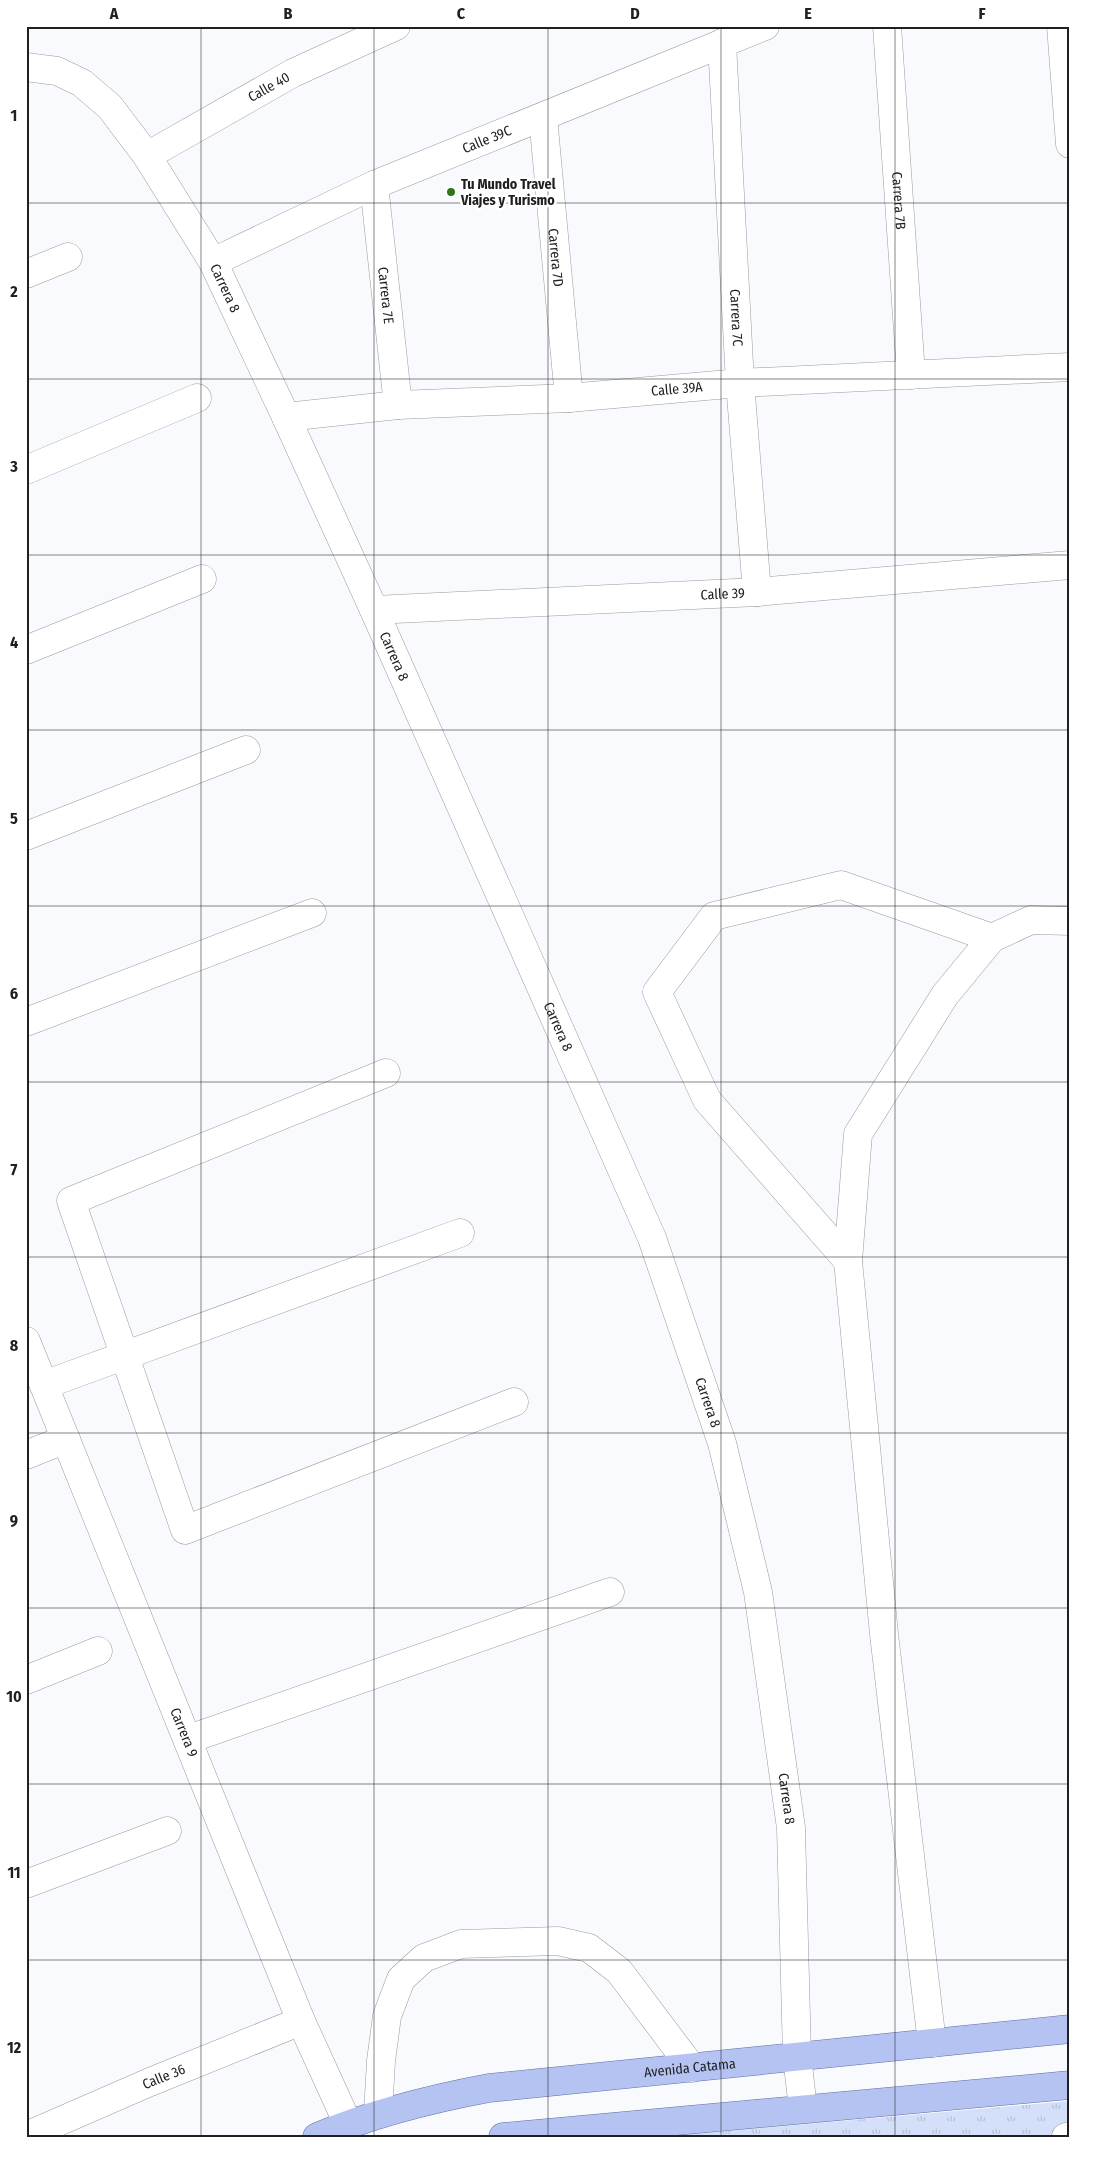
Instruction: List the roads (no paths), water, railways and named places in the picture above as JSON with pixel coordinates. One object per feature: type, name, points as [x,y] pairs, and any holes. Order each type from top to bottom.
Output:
[{"type":"main road","name":"Avenida Catama","points":[[317,2137],[378,2113],[442,2097],[489,2088],[1070,2029]]},
{"type":"main road","points":[[503,2137],[1070,2085]]},
{"type":"street","name":"Calle 40","points":[[147,156],[293,73],[396,26]]},
{"type":"street","name":"Calle 39C","points":[[213,262],[374,185],[765,26]]},
{"type":"street","name":"Carrera 7B","points":[[887,26],[911,376]]},
{"type":"street","points":[[1061,26],[1070,144]]},
{"type":"street","name":"Carrera 7C","points":[[722,43],[740,383],[757,592]]},
{"type":"street","name":"Carrera 8","points":[[26,66],[57,71],[82,83],[110,107],[147,156],[213,262],[374,610],[652,1238],[722,1443],[758,1592],[791,1828],[797,2056],[803,2109]]},
{"type":"street","name":"Carrera 7D","points":[[543,117],[569,398]]},
{"type":"street","name":"Carrera 7E","points":[[374,185],[398,406]]},
{"type":"street","points":[[26,274],[68,257]]},
{"type":"street","name":"Calle 39A","points":[[286,417],[398,406],[569,398],[740,383],[911,376],[1070,366]]},
{"type":"street","points":[[26,470],[196,398]]},
{"type":"street","name":"Calle 39","points":[[374,610],[757,592],[1070,565]]},
{"type":"street","points":[[26,650],[202,579]]},
{"type":"street","points":[[26,836],[246,750]]},
{"type":"street","points":[[848,1261],[707,1100],[657,992],[714,916],[841,886],[992,938]]},
{"type":"street","points":[[26,1022],[312,912]]},
{"type":"street","points":[[932,2043],[884,1634],[848,1261],[858,1134],[945,995],[992,938],[1032,920],[1070,921]]},
{"type":"street","points":[[386,1073],[71,1201],[185,1530],[514,1402]]},
{"type":"street","points":[[44,1385],[460,1232]]},
{"type":"street","name":"Carrera 9","points":[[26,1341],[189,1739],[301,2021],[348,2124]]},
{"type":"street","points":[[26,1454],[66,1439]]},
{"type":"street","points":[[189,1739],[610,1592]]},
{"type":"street","points":[[26,1680],[98,1650]]},
{"type":"street","points":[[26,1884],[167,1831]]},
{"type":"street","points":[[378,2113],[381,2061],[387,2016],[402,1979],[424,1958],[461,1944],[558,1940],[589,1948],[619,1971],[692,2068]]},
{"type":"street","name":"Calle 36","points":[[26,2136],[150,2082],[301,2021]]},
{"type":"place","name":"Tu Mundo Travel Viajes y Turismo","points":[[451,192]]}]
